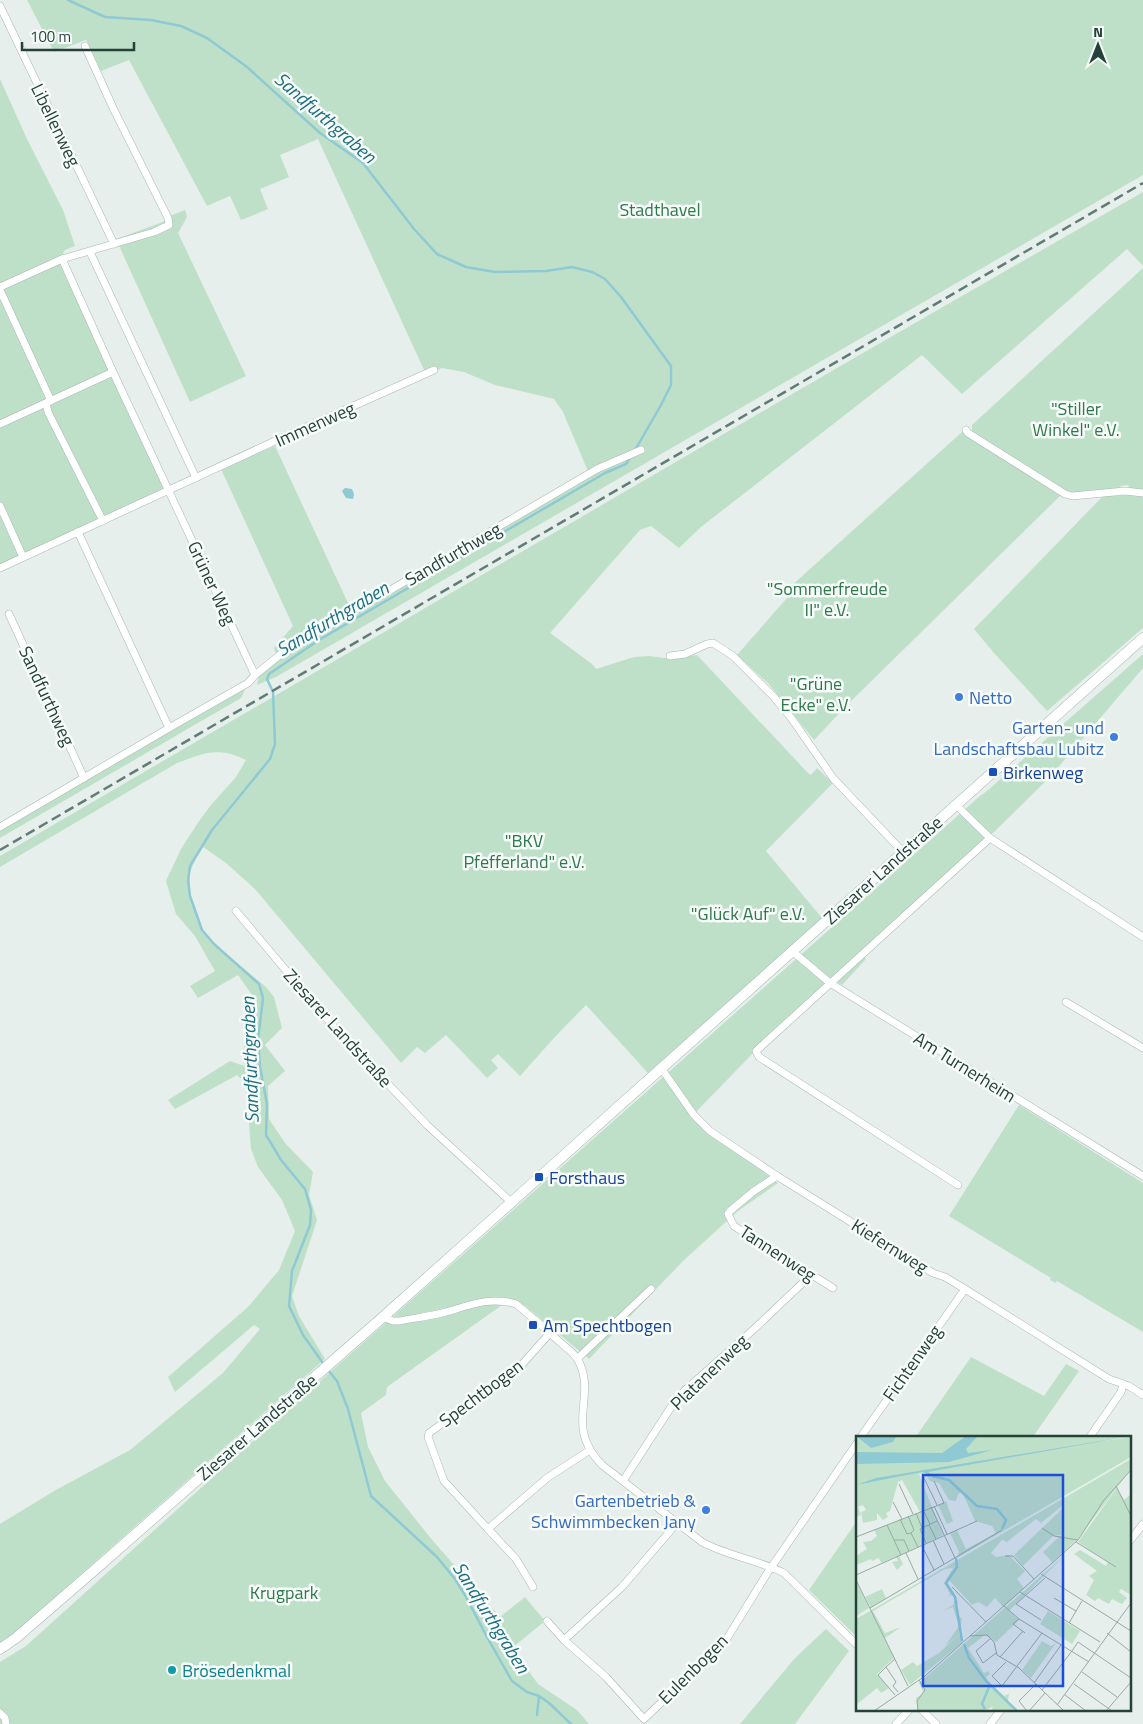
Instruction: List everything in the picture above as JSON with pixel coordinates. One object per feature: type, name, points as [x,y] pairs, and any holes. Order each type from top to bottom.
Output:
[{"type":"main road","name":"Ziesarer Landstraße","points":[[0,1649],[16,1638],[98,1567],[383,1317],[1143,638]]},
{"type":"street","name":"Libellenweg","points":[[0,6],[114,244]]},
{"type":"street","points":[[85,46],[114,110],[168,218],[169,225],[154,232],[62,259],[0,288],[49,402],[48,412],[103,521]]},
{"type":"street","points":[[90,252],[196,478]]},
{"type":"street","points":[[62,259],[168,491]]},
{"type":"street","name":"Immenweg","points":[[0,568],[434,370]]},
{"type":"street","points":[[0,424],[113,372]]},
{"type":"street","points":[[966,430],[1065,494],[1072,496],[1124,491],[1143,493]]},
{"type":"street","name":"Sandfurthweg","points":[[0,827],[248,684],[255,675],[281,654],[597,470],[641,450]]},
{"type":"street","name":"Grüner Weg","points":[[168,491],[255,675]]},
{"type":"street","points":[[0,506],[23,557]]},
{"type":"street","points":[[78,532],[169,728]]},
{"type":"street","name":"Sandfurthweg","points":[[9,614],[84,778]]},
{"type":"street","points":[[670,656],[685,654],[713,643],[733,656],[773,696],[803,733],[833,778],[903,852]]},
{"type":"street","points":[[956,805],[990,838],[1143,937]]},
{"type":"street","points":[[958,1185],[759,1057],[756,1051],[990,838]]},
{"type":"street","name":"Ziesarer Landstraße","points":[[236,911],[332,1025],[432,1130],[511,1202]]},
{"type":"street","name":"Am Turnerheim","points":[[792,951],[830,983],[1143,1176]]},
{"type":"street","points":[[1066,1002],[1143,1048]]},
{"type":"street","name":"Kiefernweg","points":[[661,1068],[701,1123],[710,1131],[777,1176],[933,1273],[945,1277],[965,1289],[1109,1379],[1143,1394]]},
{"type":"street","name":"Tannenweg","points":[[777,1176],[754,1191],[728,1214],[734,1226],[832,1288]]},
{"type":"street","name":"Platanenweg","points":[[623,1481],[673,1404],[684,1391],[753,1330],[811,1274]]},
{"type":"street","points":[[578,1358],[651,1288]]},
{"type":"street","name":"Fichtenweg","points":[[861,1436],[965,1289]]},
{"type":"street","points":[[383,1317],[393,1321],[400,1321],[445,1312],[472,1304],[504,1300],[516,1304],[578,1358],[585,1379],[582,1427],[590,1450],[602,1465],[677,1523],[712,1547],[772,1567],[784,1573],[856,1644]]},
{"type":"street","name":"Spechtbogen","points":[[533,1587],[516,1559],[444,1481],[428,1437],[429,1433],[517,1370],[550,1333]]},
{"type":"street","points":[[1090,1436],[1121,1392],[1124,1384]]},
{"type":"street","points":[[772,1567],[856,1444]]},
{"type":"street","points":[[488,1529],[547,1478],[590,1450]]},
{"type":"street","points":[[564,1640],[622,1587],[677,1523]]},
{"type":"street","points":[[1130,1541],[1143,1524]]},
{"type":"street","name":"Eulenbogen","points":[[547,1621],[564,1640],[606,1677],[646,1721],[726,1640],[772,1567]]},
{"type":"street","points":[[896,1724],[907,1712]]},
{"type":"street","points":[[924,1712],[936,1724]]},
{"type":"street","points":[[990,1724],[999,1712]]},
{"type":"street","points":[[0,1713],[5,1718],[6,1724]]},
{"type":"green space","name":"Stadthavel","points":[[27,0],[1143,0],[1143,175],[276,677],[257,685],[259,676],[279,657],[590,476],[563,412],[554,399],[495,385],[464,372],[442,368],[428,374],[425,372],[318,139],[280,155],[289,177],[260,189],[268,209],[241,220],[230,196],[207,206],[129,60],[101,71],[86,40],[54,52]]},
{"type":"green space","points":[[0,79],[27,139],[63,210],[75,246],[65,250],[61,257],[0,283]]},
{"type":"green space","points":[[1143,192],[1143,266],[1127,249],[962,394],[922,355],[701,527],[679,548],[651,526],[640,530],[550,633],[596,669],[634,657],[649,656],[672,659],[697,655],[808,773],[811,775],[817,768],[833,783],[766,851],[822,918],[648,1073],[586,1005],[520,1076],[498,1054],[491,1060],[498,1068],[487,1078],[446,1035],[425,1053],[417,1047],[401,1063],[255,889],[226,863],[203,847],[196,857],[190,873],[190,895],[202,932],[266,987],[274,997],[282,1028],[265,1045],[285,1071],[268,1086],[269,1119],[285,1143],[313,1172],[309,1195],[317,1220],[292,1296],[299,1316],[325,1359],[13,1634],[0,1643],[0,1524],[54,1491],[130,1450],[223,1373],[260,1329],[254,1325],[175,1392],[168,1377],[249,1306],[279,1270],[295,1231],[282,1200],[258,1167],[251,1149],[246,1084],[237,1075],[175,1109],[168,1100],[230,1061],[244,1066],[244,1045],[249,1032],[249,1012],[257,1002],[238,975],[198,998],[190,986],[215,971],[195,936],[176,914],[166,881],[181,849],[199,821],[236,777],[246,760],[227,753],[211,752],[177,763],[0,867],[0,856],[842,365]]},
{"type":"green space","points":[[185,210],[187,217],[178,233],[246,376],[190,402],[116,239],[163,222],[170,216]]},
{"type":"green space","points":[[61,263],[164,489],[0,565],[0,290]]},
{"type":"green space","name":"\"Stiller Winkel\" e.V.","points":[[1143,268],[1143,491],[1130,488],[1128,485],[1120,486],[1119,488],[1071,493],[972,432],[972,425]]},
{"type":"green space","points":[[962,432],[1061,495],[849,703],[814,740],[768,683],[737,655],[794,590],[790,587]]},
{"type":"green space","points":[[275,446],[348,603],[382,591],[276,654],[274,648],[293,626],[221,469]]},
{"type":"green space","points":[[1103,496],[1143,496],[1143,628],[1047,711],[974,629]]},
{"type":"green space","name":"Krugpark","points":[[1143,654],[1143,668],[1048,779],[994,832],[861,953],[866,959],[842,985],[833,979],[757,1049],[693,1116],[705,1131],[746,1158],[778,1183],[738,1211],[684,1260],[589,1359],[524,1305],[502,1305],[387,1387],[386,1395],[361,1413],[368,1447],[385,1481],[433,1541],[500,1617],[525,1597],[545,1621],[512,1648],[538,1684],[577,1710],[589,1724],[0,1724],[0,1662],[26,1646],[284,1413],[980,796]]},
{"type":"green space","points":[[245,690],[241,698],[0,838],[0,830],[170,730],[234,694]]},
{"type":"green space","points":[[1019,1105],[1143,1183],[1143,1332],[1057,1281],[1056,1283],[1050,1280],[1051,1278],[949,1216]]},
{"type":"green space","points":[[971,1357],[1044,1396],[1066,1364],[1079,1371],[1033,1436],[916,1436]]},
{"type":"green space","points":[[856,1522],[856,1636],[809,1590]]},
{"type":"green space","points":[[826,1629],[849,1651],[795,1724],[740,1724],[795,1658]]},
{"type":"water","points":[[345,488],[352,489],[353,499],[346,498],[342,491]]},
{"type":"waterway","name":"Sandfurthgraben","points":[[68,0],[105,17],[151,20],[181,26],[207,38],[247,67],[320,133],[363,163],[414,229],[437,254],[466,267],[495,272],[546,271],[572,267],[592,272],[605,279],[621,297],[671,366],[671,385],[634,452]]},
{"type":"waterway","name":"Sandfurthgraben","points":[[325,1366],[303,1335],[289,1306],[292,1271],[310,1225],[311,1210],[305,1189],[281,1160],[266,1135],[267,1104],[260,1067],[258,1040],[263,998],[259,984],[214,944],[202,930],[190,896],[188,880],[190,866],[212,830],[270,759],[275,744],[273,692],[267,679],[269,674],[319,640],[605,473],[626,464],[631,456]]},
{"type":"waterway","name":"Sandfurthgraben","points":[[328,1370],[337,1381],[348,1409],[371,1496],[437,1557],[455,1579],[512,1681],[527,1692],[539,1696],[549,1703],[571,1724]]},
{"type":"waterway","points":[[537,1715],[539,1696]]},
{"type":"railway","points":[[0,850],[1143,183]]},
{"type":"place","name":"Netto","points":[[959,697]]},
{"type":"place","name":"Garten- und Landschaftsbau Lubitz","points":[[1114,737]]},
{"type":"place","name":"Birkenweg","points":[[993,772]]},
{"type":"place","name":"Forsthaus","points":[[539,1177]]},
{"type":"place","name":"Am Spechtbogen","points":[[533,1325]]},
{"type":"place","name":"Gartenbetrieb & Schwimmbecken Jany","points":[[706,1510]]},
{"type":"place","name":"Brösedenkmal","points":[[172,1670]]},
{"type":"park label","name":"\"Sommerfreude II\" e.V.","points":[[827,598]]},
{"type":"park label","name":"\"Grüne Ecke\" e.V.","points":[[816,693]]},
{"type":"park label","name":"\"BKV Pfefferland\" e.V.","points":[[524,850]]},
{"type":"park label","name":"\"Glück Auf\" e.V.","points":[[748,913]]}]
